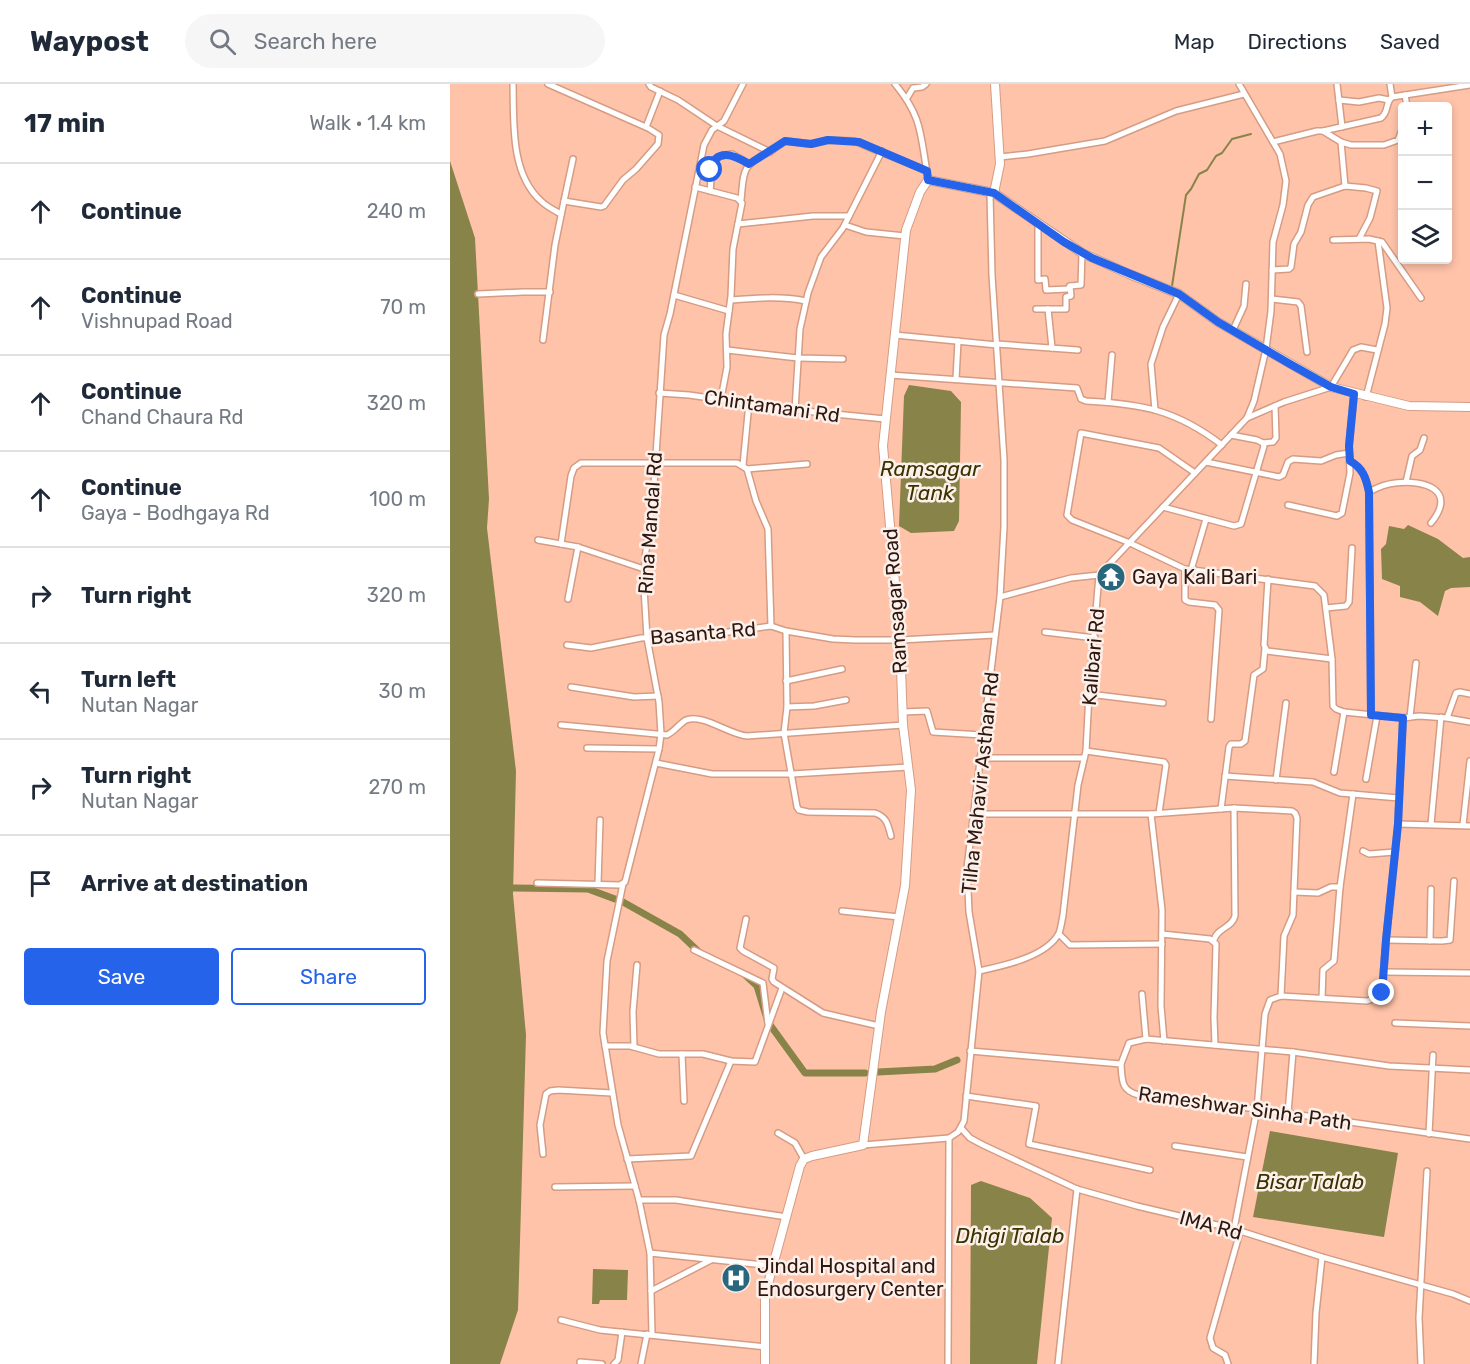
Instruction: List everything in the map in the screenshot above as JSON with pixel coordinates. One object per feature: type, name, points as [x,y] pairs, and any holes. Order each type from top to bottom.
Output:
[{"type":"street","points":[[513,84],[516,147],[520,166],[536,196],[561,214]]},
{"type":"street","points":[[548,84],[659,135],[658,144],[623,180],[607,204],[601,207],[564,201]]},
{"type":"street","points":[[649,84],[717,126],[770,152]]},
{"type":"street","points":[[895,84],[907,98],[918,120],[927,175]]},
{"type":"street","points":[[907,98],[912,88],[926,84]]},
{"type":"street","points":[[992,194],[998,178],[1000,157],[995,84]]},
{"type":"street","points":[[1000,597],[1071,578],[1100,575],[1247,418],[1254,401],[1266,349],[1272,299],[1273,242],[1283,205],[1286,181],[1282,159],[1239,84]]},
{"type":"street","points":[[1337,84],[1342,127]]},
{"type":"street","points":[[1273,142],[1309,132],[1381,118],[1386,113],[1390,98],[1390,84]]},
{"type":"street","points":[[1339,100],[1359,102],[1470,85]]},
{"type":"street","name":"Rina Mandal Rd","points":[[641,1364],[649,1334],[650,1253],[612,1093],[603,1033],[607,961],[623,884],[656,764],[661,734],[658,696],[647,638],[644,569],[664,335],[706,140],[724,121],[742,86]]},
{"type":"street","points":[[645,127],[660,92]]},
{"type":"street","points":[[1000,157],[1105,141],[1176,111],[1244,94]]},
{"type":"street","points":[[1405,95],[1406,102]]},
{"type":"street","points":[[1323,131],[1341,142],[1357,145],[1384,145],[1398,140]]},
{"type":"street","points":[[721,399],[726,372],[733,249],[742,205],[743,181],[749,164],[785,141],[811,144],[828,140],[854,141],[882,151],[927,175],[992,194],[1082,253],[1179,294],[1233,330],[1331,387],[1409,406],[1470,407]]},
{"type":"street","points":[[1341,142],[1345,186]]},
{"type":"street","points":[[795,410],[798,358],[806,301],[821,257],[845,225],[882,151]]},
{"type":"street","points":[[710,191],[711,166],[718,157],[732,154],[749,164]]},
{"type":"street","points":[[543,340],[561,214],[573,159]]},
{"type":"street","name":"Ramsagar Road","points":[[863,1145],[879,1026],[907,868],[911,790],[903,725],[900,640],[883,446],[905,236],[909,219],[927,175]]},
{"type":"street","points":[[1272,270],[1291,267],[1294,244],[1301,232],[1308,205],[1313,197],[1345,186],[1377,191],[1370,218],[1359,239]]},
{"type":"street","points":[[695,187],[741,200]]},
{"type":"street","name":"Tilha Mahavir Asthan Rd","points":[[961,1128],[979,971],[967,891],[973,814],[1000,597],[1004,519],[1004,460],[992,275],[992,194]]},
{"type":"street","points":[[738,224],[813,216],[849,216]]},
{"type":"street","points":[[1038,224],[1038,280],[1045,279],[1046,290],[1081,285],[1082,253]]},
{"type":"street","points":[[845,225],[860,231],[905,236]]},
{"type":"street","points":[[1333,240],[1359,239],[1378,241],[1385,245],[1421,298]]},
{"type":"street","points":[[1365,397],[1385,324],[1387,308],[1378,241]]},
{"type":"street","points":[[1233,330],[1244,306],[1246,284]]},
{"type":"street","points":[[1066,309],[1065,297],[1071,296],[1070,286]]},
{"type":"street","points":[[478,294],[550,292]]},
{"type":"street","points":[[1155,410],[1151,364],[1163,327],[1179,294]]},
{"type":"street","points":[[674,295],[729,312]]},
{"type":"street","points":[[731,300],[786,298],[806,301]]},
{"type":"street","points":[[1272,299],[1298,302],[1301,306],[1308,352]]},
{"type":"street","points":[[1036,309],[1074,308]]},
{"type":"street","points":[[1048,309],[1052,348]]},
{"type":"street","points":[[895,334],[1078,350]]},
{"type":"street","points":[[956,379],[958,341]]},
{"type":"street","points":[[1247,418],[1331,387],[1353,350],[1361,347],[1377,350]]},
{"type":"street","points":[[727,350],[798,358],[843,359]]},
{"type":"street","points":[[1108,402],[1112,355]]},
{"type":"street","points":[[890,375],[1073,387],[1078,390],[1081,399],[1084,400],[1155,410],[1193,424],[1222,445]]},
{"type":"street","name":"Chintamani Rd","points":[[659,393],[885,419]]},
{"type":"street","points":[[1287,505],[1340,516],[1350,473],[1349,453],[1354,394]]},
{"type":"street","points":[[749,403],[745,467],[768,529],[771,626]]},
{"type":"street","points":[[1231,435],[1263,443],[1273,442],[1276,438],[1275,406]]},
{"type":"street","points":[[1195,473],[1159,448],[1081,433],[1067,515],[1072,520],[1130,543],[1188,570],[1315,586],[1324,595],[1332,659],[1333,706],[1336,709],[1374,716],[1444,717],[1470,722]]},
{"type":"street","points":[[1406,482],[1412,456],[1420,450],[1425,438]]},
{"type":"street","points":[[1163,507],[1239,526],[1264,450],[1263,443]]},
{"type":"street","points":[[1206,462],[1279,477],[1283,475],[1288,462],[1293,459],[1321,461],[1349,453]]},
{"type":"street","points":[[1350,461],[1357,464],[1365,475],[1369,492],[1374,716],[1366,779]]},
{"type":"street","points":[[561,544],[571,476],[577,465],[654,462],[737,463],[745,467],[807,464]]},
{"type":"street","points":[[1369,492],[1388,484],[1406,482],[1427,485],[1439,494],[1442,506],[1431,523]]},
{"type":"street","points":[[1206,519],[1188,570],[1185,600],[1215,605],[1219,610],[1211,719]]},
{"type":"street","points":[[538,540],[578,547],[644,569]]},
{"type":"street","points":[[568,599],[578,547]]},
{"type":"street","points":[[1326,608],[1346,606],[1349,602],[1352,548]]},
{"type":"street","name":"Kalibari Rd","points":[[1059,934],[1078,785],[1086,751],[1100,575]]},
{"type":"street","points":[[1221,809],[1229,747],[1231,744],[1241,744],[1245,741],[1254,675],[1263,669],[1268,579]]},
{"type":"street","name":"Basanta Rd","points":[[567,645],[591,648],[647,638],[707,635],[771,626],[786,631],[833,639],[900,640],[995,635]]},
{"type":"street","points":[[786,631],[787,707],[784,733],[797,807],[799,810],[808,812],[883,815],[891,836]]},
{"type":"street","points":[[1045,632],[1095,638]]},
{"type":"street","points":[[1265,648],[1271,652],[1332,659]]},
{"type":"street","points":[[1410,717],[1416,663]]},
{"type":"street","points":[[786,681],[842,669]]},
{"type":"street","points":[[571,687],[634,697],[658,696]]},
{"type":"street","points":[[1431,824],[1444,717],[1456,693],[1470,694]]},
{"type":"street","points":[[1089,694],[1163,703]]},
{"type":"street","points":[[787,707],[814,706],[846,700]]},
{"type":"street","points":[[1276,780],[1286,703]]},
{"type":"street","points":[[903,712],[927,711],[933,732],[982,735]]},
{"type":"street","points":[[1334,772],[1344,712]]},
{"type":"street","points":[[1228,1364],[1225,1355],[1213,1348],[1210,1338],[1237,1230],[1247,1157],[1257,1109],[1266,1006],[1270,1000],[1281,996],[1367,1001],[1379,998],[1383,988],[1398,824],[1403,718]]},
{"type":"street","points":[[561,725],[669,735],[684,721],[693,719],[711,723],[743,736],[903,725]]},
{"type":"street","points":[[587,748],[659,749]]},
{"type":"street","points":[[1086,751],[1164,762],[1166,765],[1159,813]]},
{"type":"street","points":[[980,758],[1084,758]]},
{"type":"street","points":[[1398,824],[1467,826],[1470,761]]},
{"type":"street","points":[[656,764],[700,773],[792,774],[909,767]]},
{"type":"street","points":[[1225,776],[1313,782],[1320,783],[1330,791],[1399,798]]},
{"type":"street","points":[[1322,998],[1323,970],[1334,961],[1340,887],[1353,794]]},
{"type":"street","points":[[973,814],[1151,814],[1234,808],[1287,810],[1295,813],[1293,915],[1284,936],[1281,996]]},
{"type":"street","points":[[1215,1045],[1216,950],[1214,940],[1218,932],[1232,923],[1235,915],[1234,808]]},
{"type":"street","points":[[1151,814],[1162,910],[1161,1005],[1164,1041]]},
{"type":"street","points":[[598,884],[600,820]]},
{"type":"street","points":[[1363,851],[1369,854],[1395,852]]},
{"type":"street","points":[[1386,940],[1450,940],[1454,881]]},
{"type":"street","points":[[537,883],[623,884]]},
{"type":"street","points":[[1294,892],[1318,892],[1331,887],[1340,887]]},
{"type":"street","points":[[1430,941],[1431,889]]},
{"type":"street","points":[[842,911],[899,917]]},
{"type":"street","points":[[746,919],[741,950],[774,968],[772,980],[823,1012],[879,1026]]},
{"type":"street","points":[[979,971],[1002,966],[1042,951],[1059,934],[1070,945],[1162,944]]},
{"type":"street","points":[[1162,934],[1214,940]]},
{"type":"street","points":[[694,950],[763,984],[768,1026]]},
{"type":"street","points":[[634,1047],[633,1012],[637,965]]},
{"type":"street","points":[[1384,972],[1470,973]]},
{"type":"street","points":[[605,1046],[634,1047],[659,1054],[703,1054],[731,1061],[755,1062],[782,988]]},
{"type":"street","points":[[1142,994],[1146,1039]]},
{"type":"street","points":[[1395,1023],[1470,1026]]},
{"type":"street","points":[[1121,1064],[1129,1043],[1146,1039],[1293,1052],[1389,1066],[1470,1070]]},
{"type":"street","name":"Rameshwar Sinha Path","points":[[970,1051],[1121,1064],[1122,1083],[1131,1093],[1470,1139]]},
{"type":"street","points":[[1288,1113],[1293,1052]]},
{"type":"street","points":[[682,1054],[684,1101]]},
{"type":"street","points":[[1429,1134],[1433,1055]]},
{"type":"street","points":[[627,1159],[691,1156],[731,1061]]},
{"type":"street","points":[[543,1154],[540,1125],[546,1094],[558,1090],[612,1093]]},
{"type":"street","points":[[966,1096],[1036,1106],[1029,1144],[1150,1170]]},
{"type":"street","points":[[765,1364],[765,1295],[800,1166],[804,1159],[863,1145],[949,1138],[961,1128]]},
{"type":"street","name":"IMA Rd","points":[[961,1128],[970,1138],[983,1146],[1077,1189],[1237,1230],[1470,1301]]},
{"type":"street","points":[[778,1133],[795,1143],[804,1159]]},
{"type":"street","points":[[948,1364],[949,1138]]},
{"type":"street","points":[[1175,1146],[1247,1157]]},
{"type":"street","points":[[1421,1364],[1419,1318],[1426,1171]]},
{"type":"street","points":[[555,1187],[635,1186]]},
{"type":"street","points":[[1058,1364],[1077,1189]]},
{"type":"street","points":[[639,1200],[675,1200],[786,1217]]},
{"type":"street","points":[[650,1253],[773,1266]]},
{"type":"street","points":[[1314,1364],[1322,1257]]},
{"type":"street","points":[[651,1291],[712,1259]]},
{"type":"street","points":[[561,1320],[600,1330],[766,1347]]},
{"type":"street","points":[[614,1364],[618,1360],[622,1332]]},
{"type":"street","points":[[580,1362],[602,1364]]},
{"type":"water","points":[[450,161],[475,238],[489,499],[487,528],[516,771],[513,894],[526,1035],[518,1310],[500,1364],[450,1364]]},
{"type":"water","name":"Ramsagar Tank","points":[[909,385],[951,391],[961,402],[959,521],[954,531],[911,533],[899,526],[904,396]]},
{"type":"water","points":[[1408,525],[1438,539],[1463,558],[1470,557],[1470,587],[1451,588],[1445,591],[1438,616],[1420,602],[1400,597],[1400,586],[1382,579],[1381,549],[1386,544],[1389,526],[1404,529]]},
{"type":"water","name":"Bisar Talab","points":[[1270,1131],[1398,1153],[1384,1237],[1253,1217]]},
{"type":"water","name":"Dhigi Talab","points":[[981,1181],[1030,1198],[1052,1218],[1037,1364],[970,1364],[971,1185]]},
{"type":"water","points":[[593,1269],[628,1270],[627,1300],[600,1300],[599,1304],[592,1304]]},
{"type":"waterway","points":[[1172,286],[1186,195],[1199,174],[1207,170],[1232,139],[1251,134]]},
{"type":"waterway","points":[[514,888],[588,889],[623,902],[680,934],[700,953]]},
{"type":"waterway","points":[[745,975],[757,986],[768,1022],[805,1073],[865,1073]]},
{"type":"waterway","points":[[878,1072],[935,1069],[957,1060]]},
{"type":"place","name":"Gaya Kali Bari","points":[[1111,577]]},
{"type":"place","name":"Jindal Hospital and Endosurgery Center","points":[[736,1278]]},
{"type":"route","points":[[710,170],[714,160],[723,155],[732,154],[749,164],[785,141],[811,144],[825,140],[859,142],[927,171],[928,180],[994,193],[1064,242],[1092,258],[1168,288],[1218,322],[1290,364],[1331,387],[1354,394],[1349,446],[1350,461],[1357,464],[1365,475],[1369,492],[1371,715],[1403,718],[1398,824],[1382,993]]}]
